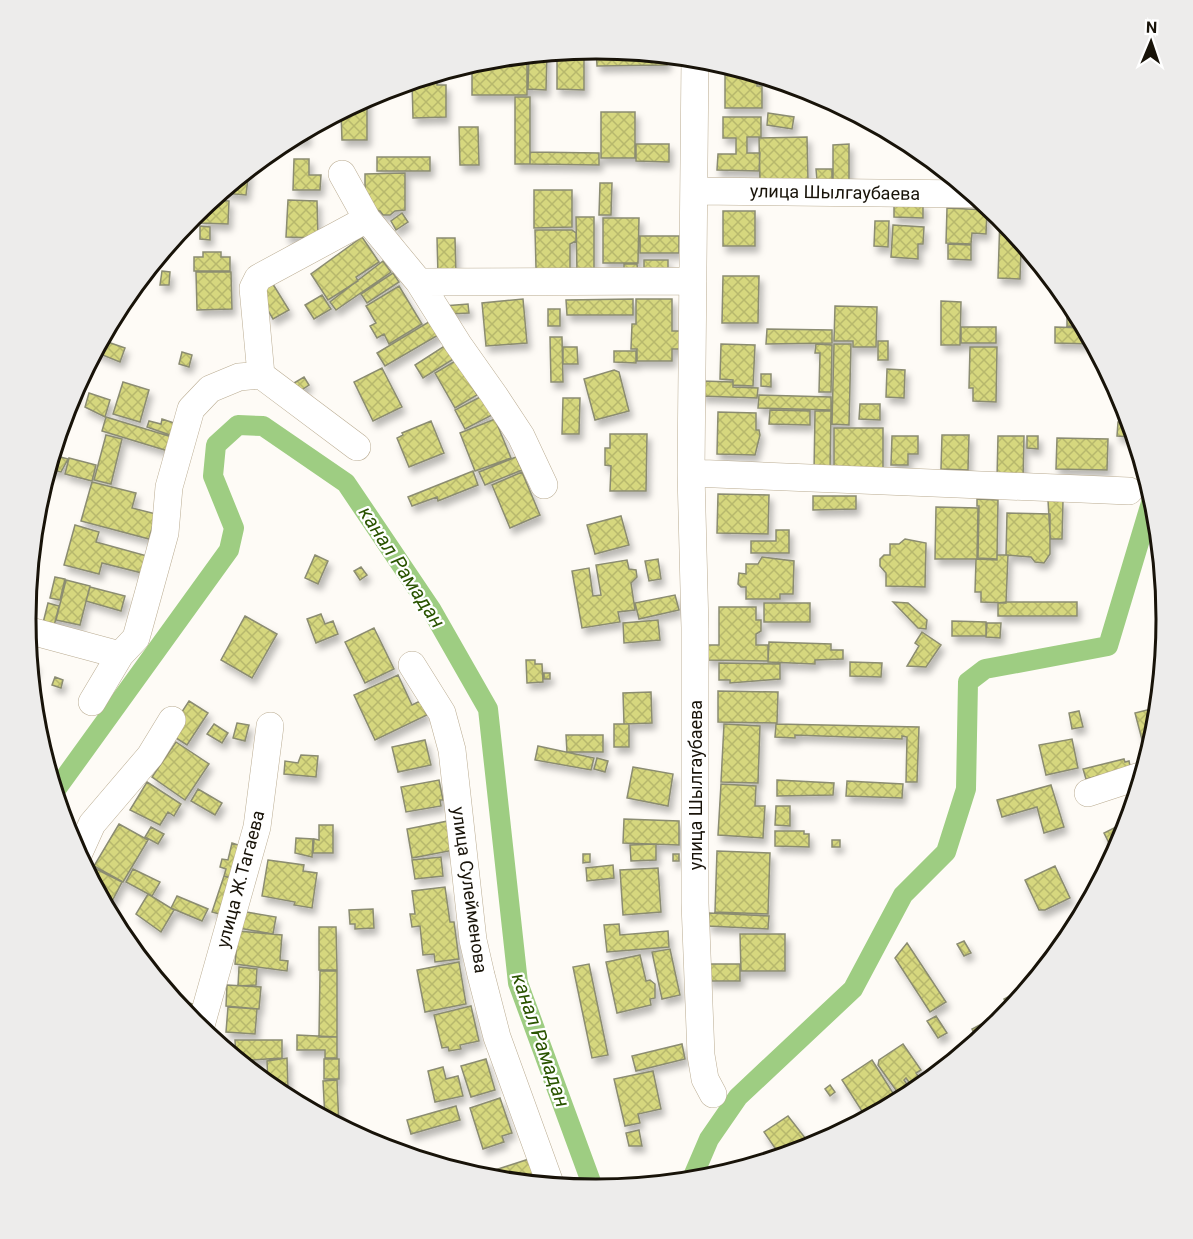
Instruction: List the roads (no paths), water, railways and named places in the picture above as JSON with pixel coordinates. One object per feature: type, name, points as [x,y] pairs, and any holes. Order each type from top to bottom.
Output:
[{"type":"street","name":"улица Шылгаубаева","points":[[695,68],[696,191],[691,473],[695,628],[695,903],[701,1055],[705,1079],[713,1094]]},
{"type":"street","points":[[342,174],[367,219],[419,282],[521,436],[544,485]]},
{"type":"street","name":"улица Шылгаубаева","points":[[696,191],[961,194]]},
{"type":"street","points":[[261,375],[253,288],[258,278],[367,219]]},
{"type":"street","points":[[419,282],[693,281]]},
{"type":"street","points":[[92,702],[120,655],[136,638],[165,533],[169,487],[191,410],[210,389],[239,377],[261,375],[357,447]]},
{"type":"street","points":[[691,473],[1129,491]]},
{"type":"street","points":[[36,633],[120,655]]},
{"type":"street","name":"улица Сулейменова","points":[[412,665],[442,713],[452,750],[473,940],[497,1037],[548,1178]]},
{"type":"street","points":[[83,843],[92,824],[150,756],[172,720]]},
{"type":"street","name":"улица Ж.Тагаева","points":[[203,1019],[257,826],[270,726]]},
{"type":"street","points":[[1088,792],[1134,778]]},
{"type":"waterway","name":"канал Рамадан","points":[[61,783],[229,550],[234,528],[213,476],[216,445],[238,425],[263,426],[346,483],[431,609],[488,709],[518,983],[590,1180]]},
{"type":"waterway","name":"канал Рамадан","points":[[695,1171],[709,1139],[738,1097],[853,989],[903,895],[946,852],[966,789],[968,682],[985,669],[1108,646],[1147,516]]}]
